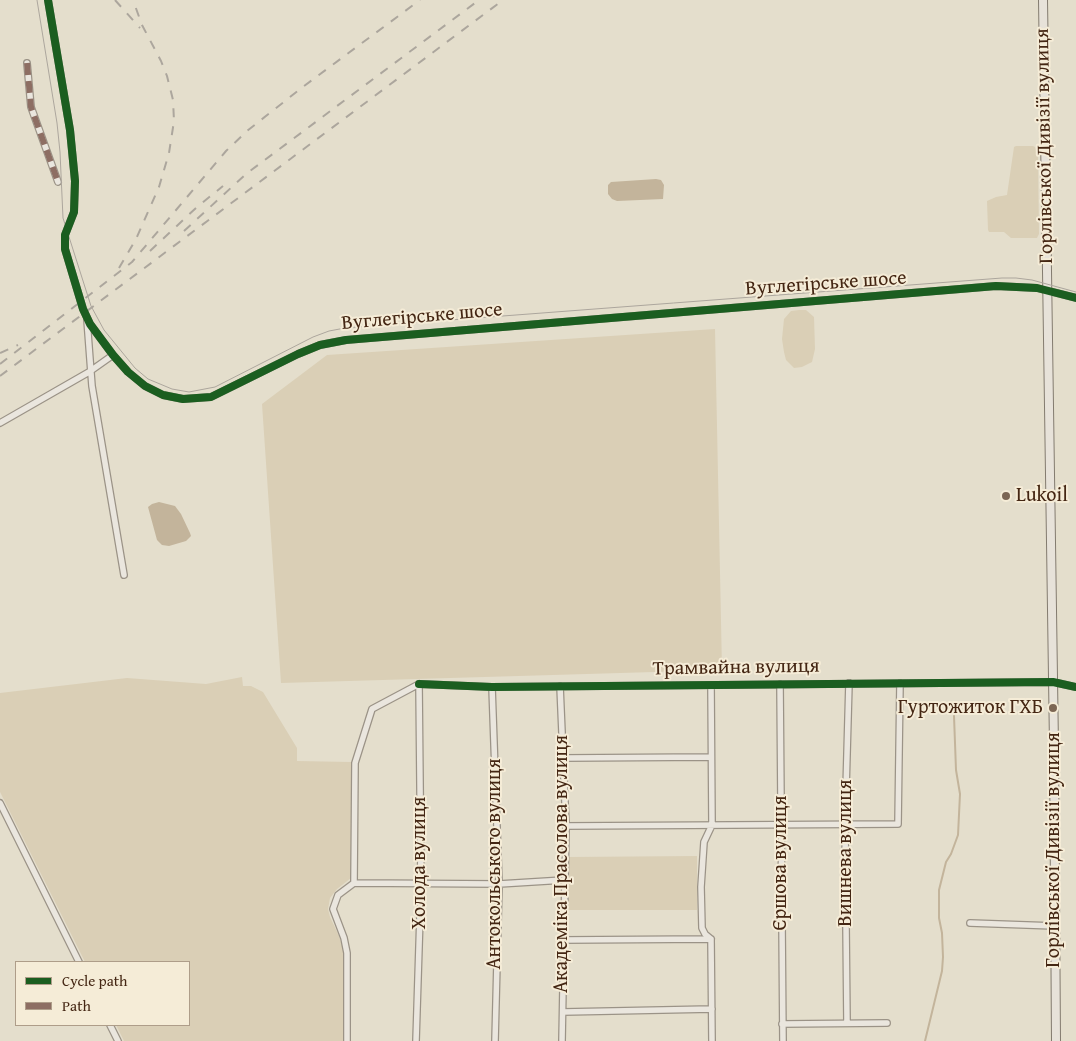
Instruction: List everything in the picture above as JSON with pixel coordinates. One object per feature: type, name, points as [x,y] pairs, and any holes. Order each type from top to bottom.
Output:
[{"type":"main road","name":"Горлівської Дивізії вулиця","points":[[1044,0],[1056,1041]]},
{"type":"street","name":"Вуглегірське шосе","points":[[48,0],[70,130],[75,181],[74,212],[65,235],[64,244],[87,317],[113,355],[135,379],[154,391],[172,398],[203,399],[219,395],[304,351],[331,342],[346,340],[981,288],[1025,287],[1076,298]]},
{"type":"street","points":[[27,63],[31,107],[58,182]]},
{"type":"street","points":[[87,317],[90,371],[124,575]]},
{"type":"street","points":[[0,423],[90,371],[113,355]]},
{"type":"street","name":"Трамвайна вулиця","points":[[419,684],[492,687],[1053,682],[1076,688]]},
{"type":"street","name":"Вишнева вулиця","points":[[847,1023],[845,825],[849,683]]},
{"type":"street","points":[[566,826],[898,824],[900,683]]},
{"type":"street","points":[[354,884],[355,763],[372,709],[419,684]]},
{"type":"street","name":"Холода вулиця","points":[[416,1041],[421,884],[419,684]]},
{"type":"street","name":"Єршова вулиця","points":[[780,684],[782,1041]]},
{"type":"street","points":[[711,685],[712,825],[704,842],[701,887],[702,928],[704,934],[711,939]]},
{"type":"street","name":"Академіка Прасолова вулиця","points":[[560,686],[566,826],[562,1041]]},
{"type":"street","name":"Антокольського вулиця","points":[[492,687],[499,884],[495,1041]]},
{"type":"street","points":[[564,758],[711,757]]},
{"type":"street","points":[[0,803],[79,961]]},
{"type":"street","points":[[347,1041],[347,953],[344,938],[333,909],[338,895],[354,884],[499,884],[564,880]]},
{"type":"street","points":[[970,923],[1055,926]]},
{"type":"street","points":[[563,940],[711,939]]},
{"type":"street","points":[[711,939],[712,1041]]},
{"type":"street","points":[[563,1012],[712,1009]]},
{"type":"street","points":[[782,1024],[888,1022]]},
{"type":"street","points":[[110,1026],[118,1041]]},
{"type":"shaded area","points":[[1033,146],[1038,154],[1039,234],[1037,238],[1011,238],[1004,232],[989,232],[988,230],[987,201],[1007,195],[1014,147]]},
{"type":"shaded area","points":[[661,180],[664,185],[663,199],[617,201],[608,194],[608,185],[611,182]]},
{"type":"shaded area","points":[[806,310],[814,317],[815,349],[812,362],[802,367],[794,368],[786,360],[782,339],[784,319],[791,311]]},
{"type":"shaded area","points":[[715,329],[722,670],[281,683],[262,404],[327,355]]},
{"type":"shaded area","points":[[159,502],[175,506],[181,514],[191,536],[186,541],[169,546],[162,545],[157,540],[148,507]]},
{"type":"shaded area","points":[[242,677],[243,686],[251,686],[263,692],[297,748],[297,761],[351,762],[351,878],[337,889],[330,898],[328,909],[343,948],[347,1041],[124,1041],[116,1026],[190,1026],[190,961],[84,961],[0,792],[0,693],[127,678],[206,684]]},
{"type":"shaded area","points":[[697,856],[697,910],[568,910],[568,857]]},
{"type":"waterway","points":[[925,1041],[942,971],[943,957],[939,918],[939,890],[946,862],[958,835],[960,794],[956,770],[954,716]]},
{"type":"tram line","points":[[37,0],[57,123],[63,218],[91,306],[104,330],[135,368],[148,379],[172,389],[189,392],[215,387],[313,337],[345,328],[1002,278],[1032,280],[1076,292]]},
{"type":"railway","points":[[115,0],[140,28]]},
{"type":"railway","points":[[119,268],[136,239],[159,187],[169,153],[174,121],[173,100],[167,76],[142,25],[133,0]]},
{"type":"railway","points":[[0,364],[132,262],[226,151],[247,131],[420,0]]},
{"type":"railway","points":[[184,231],[246,174],[479,0]]},
{"type":"railway","points":[[0,376],[503,0]]},
{"type":"railway","points":[[150,251],[197,207],[223,186]]},
{"type":"railway","points":[[0,353],[18,345]]},
{"type":"marked path","points":[[27,63],[31,107],[58,182]]},
{"type":"cycle path","points":[[48,0],[70,130],[75,181],[74,212],[65,235],[65,249],[83,309],[90,324],[128,372],[145,386],[163,395],[183,399],[211,397],[298,354],[320,345],[346,340],[996,286],[1037,288],[1076,298]]},
{"type":"cycle path","points":[[419,684],[492,687],[1053,682],[1076,687]]},
{"type":"place","name":"Lukoil","points":[[1006,496]]},
{"type":"place","name":"Гуртожиток ГХБ","points":[[1053,708]]}]
